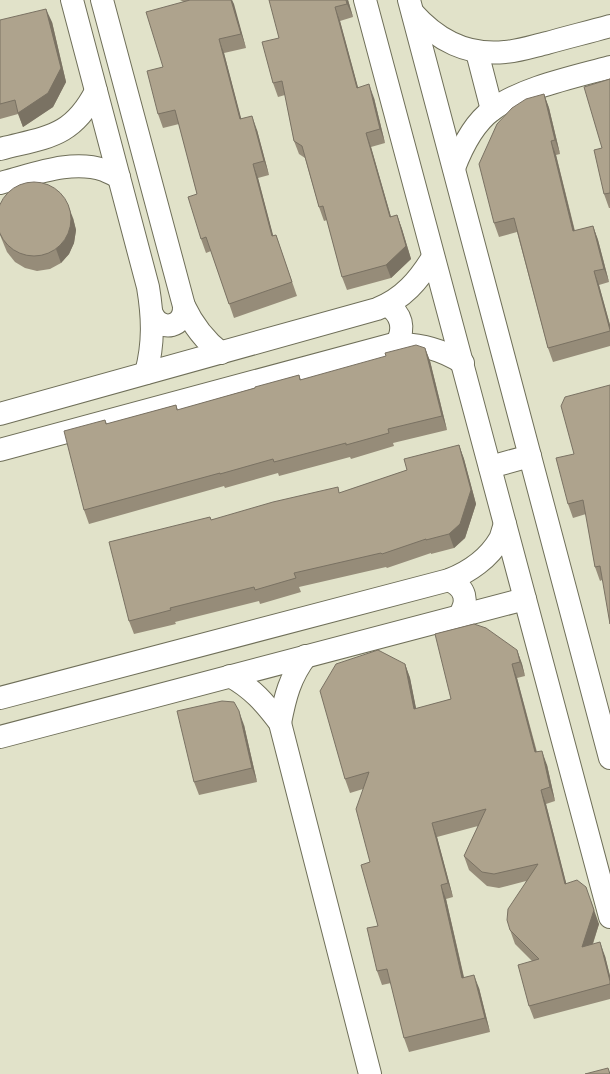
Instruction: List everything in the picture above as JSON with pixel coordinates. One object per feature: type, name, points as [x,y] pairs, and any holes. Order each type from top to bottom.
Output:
[{"type":"street","points":[[72,0],[148,287],[152,314],[152,340],[146,373]]},
{"type":"street","points":[[102,0],[184,306],[199,332],[209,344],[221,353]]},
{"type":"street","points":[[365,0],[610,917]]},
{"type":"street","points":[[411,7],[423,25],[435,34],[448,42],[477,52],[492,53],[520,50],[610,26]]},
{"type":"street","points":[[411,7],[530,456],[604,715],[610,758]]},
{"type":"street","points":[[477,52],[492,110]]},
{"type":"street","points":[[454,168],[465,142],[473,130],[492,110],[508,100],[535,89],[610,67]]},
{"type":"street","points":[[0,149],[54,135],[68,127],[79,117],[89,104],[96,91]]},
{"type":"street","points":[[54,135],[61,142],[64,152],[65,159],[63,167]]},
{"type":"street","points":[[0,183],[63,167],[88,167],[105,170],[118,177]]},
{"type":"street","points":[[0,414],[377,309],[404,293],[416,282],[433,257]]},
{"type":"street","points":[[386,305],[393,309],[401,322],[402,329],[397,343]]},
{"type":"street","points":[[152,314],[160,324],[172,325],[182,318],[184,306]]},
{"type":"street","points":[[0,450],[397,343],[421,345],[436,349],[463,363]]},
{"type":"street","points":[[490,467],[530,456]]},
{"type":"street","points":[[1,697],[449,580],[465,573],[478,564],[500,539],[505,524]]},
{"type":"street","points":[[449,580],[457,584],[462,590],[465,598],[465,604],[459,616]]},
{"type":"street","points":[[0,737],[525,599]]},
{"type":"street","points":[[280,723],[289,687],[296,670],[306,656]]},
{"type":"street","points":[[230,676],[244,684],[258,696],[280,723],[370,1074]]},
{"type":"building","points":[[190,0],[231,0],[241,34],[219,39],[240,119],[252,116],[264,161],[253,164],[272,236],[276,235],[292,282],[229,304],[206,237],[201,239],[188,197],[197,194],[175,110],[158,114],[147,71],[163,67],[146,12]]},
{"type":"building","points":[[269,0],[346,0],[347,4],[335,7],[357,88],[369,84],[380,129],[366,133],[390,217],[397,215],[406,246],[386,265],[342,277],[323,206],[319,207],[302,146],[294,141],[282,81],[273,83],[262,42],[279,38]]},
{"type":"building","points":[[46,9],[61,68],[48,93],[18,113],[15,100],[0,104],[0,20]]},
{"type":"building","points":[[610,79],[610,193],[604,194],[594,150],[602,148],[584,87]]},
{"type":"building","points":[[544,94],[555,140],[551,141],[573,231],[593,226],[604,269],[594,271],[610,330],[548,348],[514,218],[494,223],[479,164],[497,124],[512,108],[526,99]]},
{"type":"building","points":[[34,182],[48,185],[60,193],[68,205],[71,219],[68,233],[60,245],[48,253],[34,256],[20,253],[8,245],[0,233],[-3,219],[0,205],[8,193],[20,185]]},
{"type":"building","points":[[416,345],[425,348],[442,416],[388,429],[389,433],[346,445],[346,443],[274,462],[273,459],[84,510],[64,431],[105,420],[106,424],[176,405],[177,410],[299,375],[300,380],[386,356],[385,353]]},
{"type":"building","points":[[610,385],[610,624],[600,566],[595,567],[583,500],[568,504],[556,458],[574,454],[561,406],[565,397]]},
{"type":"building","points":[[459,445],[471,490],[460,524],[449,534],[426,539],[382,554],[294,573],[296,578],[255,590],[254,587],[170,608],[171,610],[129,621],[109,542],[210,517],[211,520],[273,502],[338,487],[339,493],[407,470],[404,459]]},
{"type":"building","points":[[474,624],[486,628],[517,650],[520,662],[512,664],[535,752],[542,751],[550,787],[541,790],[565,884],[577,880],[586,887],[594,910],[582,947],[600,942],[610,984],[529,1006],[518,965],[539,959],[510,930],[507,920],[508,909],[538,864],[494,874],[482,872],[464,856],[486,809],[432,823],[448,883],[441,885],[462,978],[474,975],[485,1018],[404,1038],[387,969],[377,971],[367,928],[378,926],[361,865],[370,862],[356,809],[369,772],[345,779],[320,691],[336,664],[378,650],[405,664],[414,709],[451,699],[435,634]]},
{"type":"building","points":[[222,701],[234,702],[239,711],[252,768],[194,782],[177,711]]},
{"type":"building","points":[[608,1068],[610,1074],[585,1074]]}]
